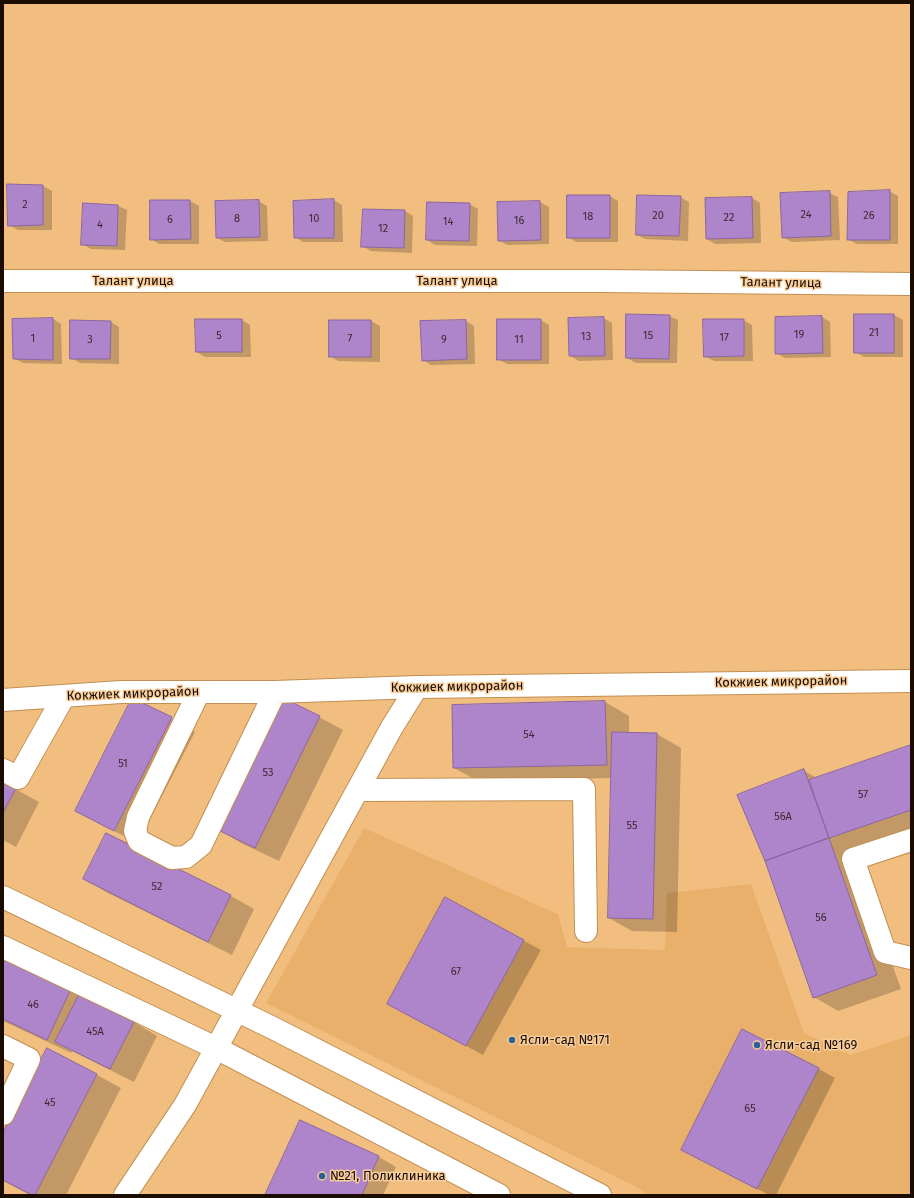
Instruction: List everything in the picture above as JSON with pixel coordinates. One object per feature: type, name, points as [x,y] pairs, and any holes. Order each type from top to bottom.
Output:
[{"type":"street","name":"Талант улица","points":[[3,281],[599,281],[911,284]]},
{"type":"street","name":"Кокжиек микрорайон","points":[[3,700],[121,692],[275,692],[417,687],[911,680]]},
{"type":"street","points":[[124,1195],[185,1105],[392,728],[417,687]]},
{"type":"street","points":[[199,692],[138,817],[135,831],[139,841],[172,858],[186,857],[201,845],[275,692]]},
{"type":"street","points":[[3,770],[18,778],[64,696]]},
{"type":"street","points":[[358,790],[584,789],[586,931]]},
{"type":"street","points":[[911,840],[853,860],[885,952],[911,958]]},
{"type":"street","points":[[3,897],[237,1010],[600,1195]]},
{"type":"street","points":[[3,947],[216,1048],[499,1195]]},
{"type":"street","points":[[3,1046],[29,1059],[3,1114]]},
{"type":"shaded area","points":[[364,828],[558,914],[567,947],[665,950],[667,893],[751,884],[804,1033],[851,1055],[911,1035],[911,1195],[649,1195],[634,1186],[266,1003]]},
{"type":"building","points":[[7,184],[43,185],[43,225],[8,226]]},
{"type":"building","points":[[890,190],[890,240],[847,240],[848,192]]},
{"type":"building","points":[[830,191],[831,236],[782,238],[780,193]]},
{"type":"building","points":[[567,195],[610,195],[610,238],[567,238]]},
{"type":"building","points":[[637,195],[681,196],[679,236],[636,235]]},
{"type":"building","points":[[752,197],[753,238],[706,239],[705,198]]},
{"type":"building","points":[[334,199],[334,238],[294,238],[293,201]]},
{"type":"building","points":[[150,200],[190,200],[191,239],[150,240]]},
{"type":"building","points":[[259,200],[260,237],[216,238],[215,201]]},
{"type":"building","points":[[540,201],[541,240],[498,241],[497,202]]},
{"type":"building","points":[[427,202],[470,203],[469,241],[426,240]]},
{"type":"building","points":[[83,203],[118,205],[117,246],[81,245]]},
{"type":"building","points":[[363,209],[405,210],[404,248],[361,247]]},
{"type":"building","points":[[626,314],[670,315],[669,359],[626,358]]},
{"type":"building","points":[[854,314],[894,314],[894,353],[854,353]]},
{"type":"building","points":[[822,316],[823,353],[775,354],[775,317]]},
{"type":"building","points":[[604,317],[605,356],[569,356],[568,318]]},
{"type":"building","points":[[53,318],[53,360],[13,359],[12,319]]},
{"type":"building","points":[[195,319],[242,319],[242,352],[196,352]]},
{"type":"building","points":[[497,319],[541,319],[541,360],[497,360]]},
{"type":"building","points":[[703,319],[744,319],[744,356],[704,357]]},
{"type":"building","points":[[70,320],[111,321],[110,359],[70,359]]},
{"type":"building","points":[[329,320],[371,320],[371,357],[329,357]]},
{"type":"building","points":[[466,320],[467,359],[422,361],[420,321]]},
{"type":"building","points":[[281,697],[320,716],[255,848],[216,829]]},
{"type":"building","points":[[132,698],[172,717],[114,831],[75,811]]},
{"type":"building","points":[[605,701],[607,765],[453,768],[452,705]]},
{"type":"building","points":[[612,732],[657,733],[653,919],[608,918]]},
{"type":"building","points":[[911,745],[911,810],[829,838],[809,780]]},
{"type":"building","points":[[804,769],[829,838],[765,861],[737,795]]},
{"type":"building","points":[[3,781],[16,788],[3,813]]},
{"type":"building","points":[[106,833],[231,895],[208,942],[83,879]]},
{"type":"building","points":[[829,838],[877,975],[813,998],[765,861]]},
{"type":"building","points":[[445,897],[524,940],[466,1046],[387,1004]]},
{"type":"building","points":[[3,959],[70,991],[47,1040],[3,1019]]},
{"type":"building","points":[[79,995],[134,1022],[110,1069],[55,1042]]},
{"type":"building","points":[[742,1029],[819,1068],[757,1189],[681,1150]]},
{"type":"building","points":[[47,1048],[97,1074],[35,1195],[32,1195],[3,1180],[3,1133]]},
{"type":"building","name":"№21, Поликлиника","points":[[300,1120],[379,1156],[362,1195],[265,1195]]},
{"type":"place","name":"Ясли-сад №171","points":[[512,1040]]},
{"type":"place","name":"Ясли-сад №169","points":[[757,1045]]},
{"type":"place","name":"№21, Поликлиника","points":[[322,1176]]}]
